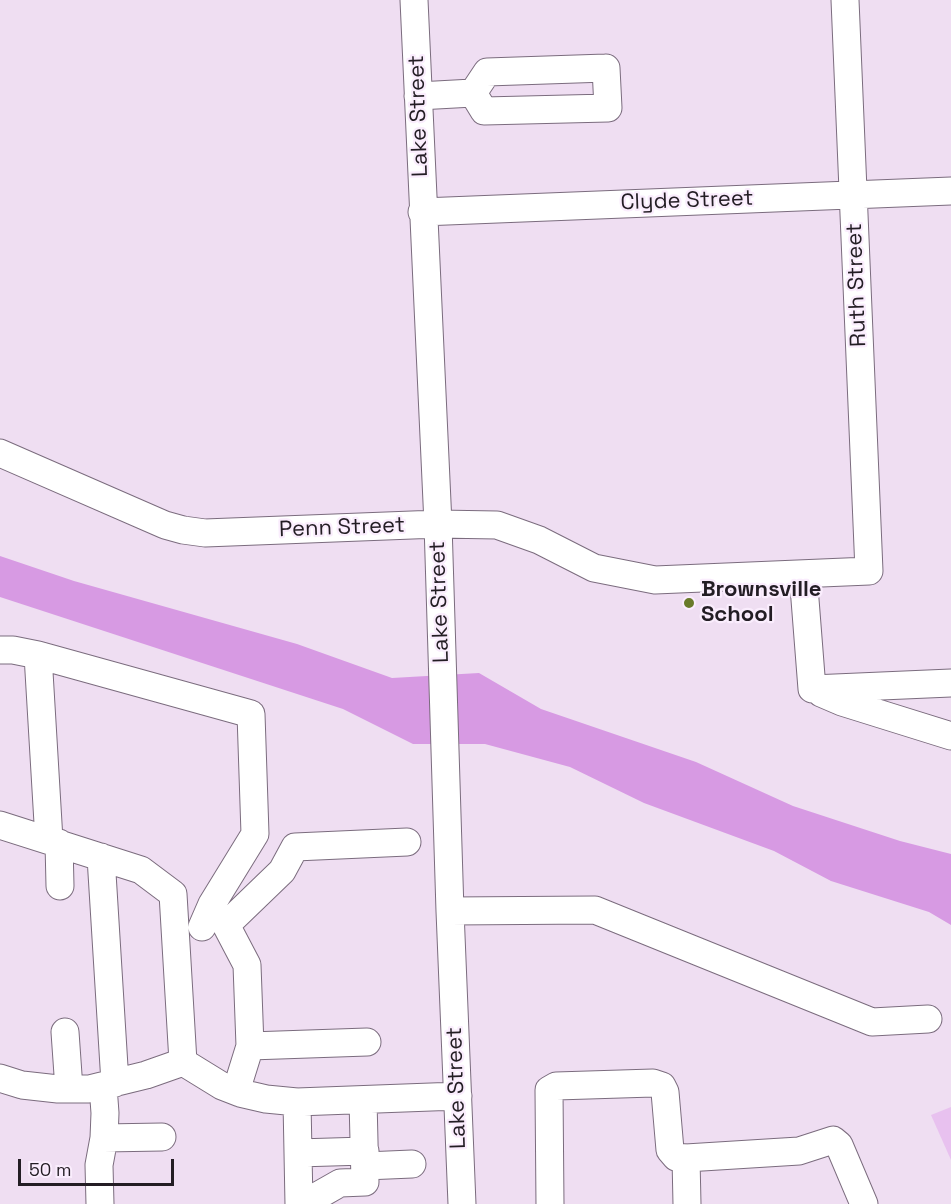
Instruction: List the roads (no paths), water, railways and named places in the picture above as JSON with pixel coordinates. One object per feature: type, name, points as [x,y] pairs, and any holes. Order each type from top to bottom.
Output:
[{"type":"street","name":"Lake Street","points":[[414,0],[438,524],[462,1204]]},
{"type":"street","name":"Ruth Street","points":[[845,0],[869,571]]},
{"type":"street","points":[[606,68],[608,108],[484,111],[473,93],[487,72],[606,68]]},
{"type":"street","points":[[549,70],[550,109]]},
{"type":"street","points":[[418,96],[473,93]]},
{"type":"street","name":"Clyde Street","points":[[422,212],[951,191]]},
{"type":"street","name":"Penn Street","points":[[0,453],[165,525],[183,530],[206,532],[438,524],[497,525],[539,540],[594,568],[655,580],[869,571]]},
{"type":"street","points":[[803,574],[812,688]]},
{"type":"street","points":[[0,650],[13,650],[38,656],[251,714],[255,834],[212,904],[214,926],[247,965],[250,1046],[236,1091]]},
{"type":"street","points":[[38,656],[60,886]]},
{"type":"street","points":[[812,688],[951,683]]},
{"type":"street","points":[[812,688],[842,702],[951,736]]},
{"type":"street","points":[[0,825],[141,870],[173,894],[183,1062]]},
{"type":"street","points":[[176,928],[214,926],[282,871],[295,847],[407,842]]},
{"type":"street","points":[[100,1204],[99,1165],[109,1084],[101,857]]},
{"type":"street","points":[[450,911],[595,910],[872,1022],[928,1019]]},
{"type":"street","points":[[65,1032],[69,1089]]},
{"type":"street","points":[[250,1046],[368,1042]]},
{"type":"street","points":[[0,1078],[22,1085],[89,1089],[146,1075],[183,1062]]},
{"type":"street","points":[[183,1062],[222,1086],[266,1099],[297,1102],[458,1096]]},
{"type":"street","points":[[550,1204],[549,1090],[556,1086],[653,1083],[662,1086],[665,1092],[670,1150],[676,1157],[799,1150],[833,1140],[839,1145],[864,1204]]},
{"type":"street","points":[[297,1102],[301,1204],[340,1183],[365,1182],[363,1100]]},
{"type":"street","points":[[104,1138],[162,1137]]},
{"type":"street","points":[[298,1153],[412,1164]]},
{"type":"street","points":[[686,1158],[687,1204]]},
{"type":"place","name":"Brownsville School","points":[[689,603]]}]
